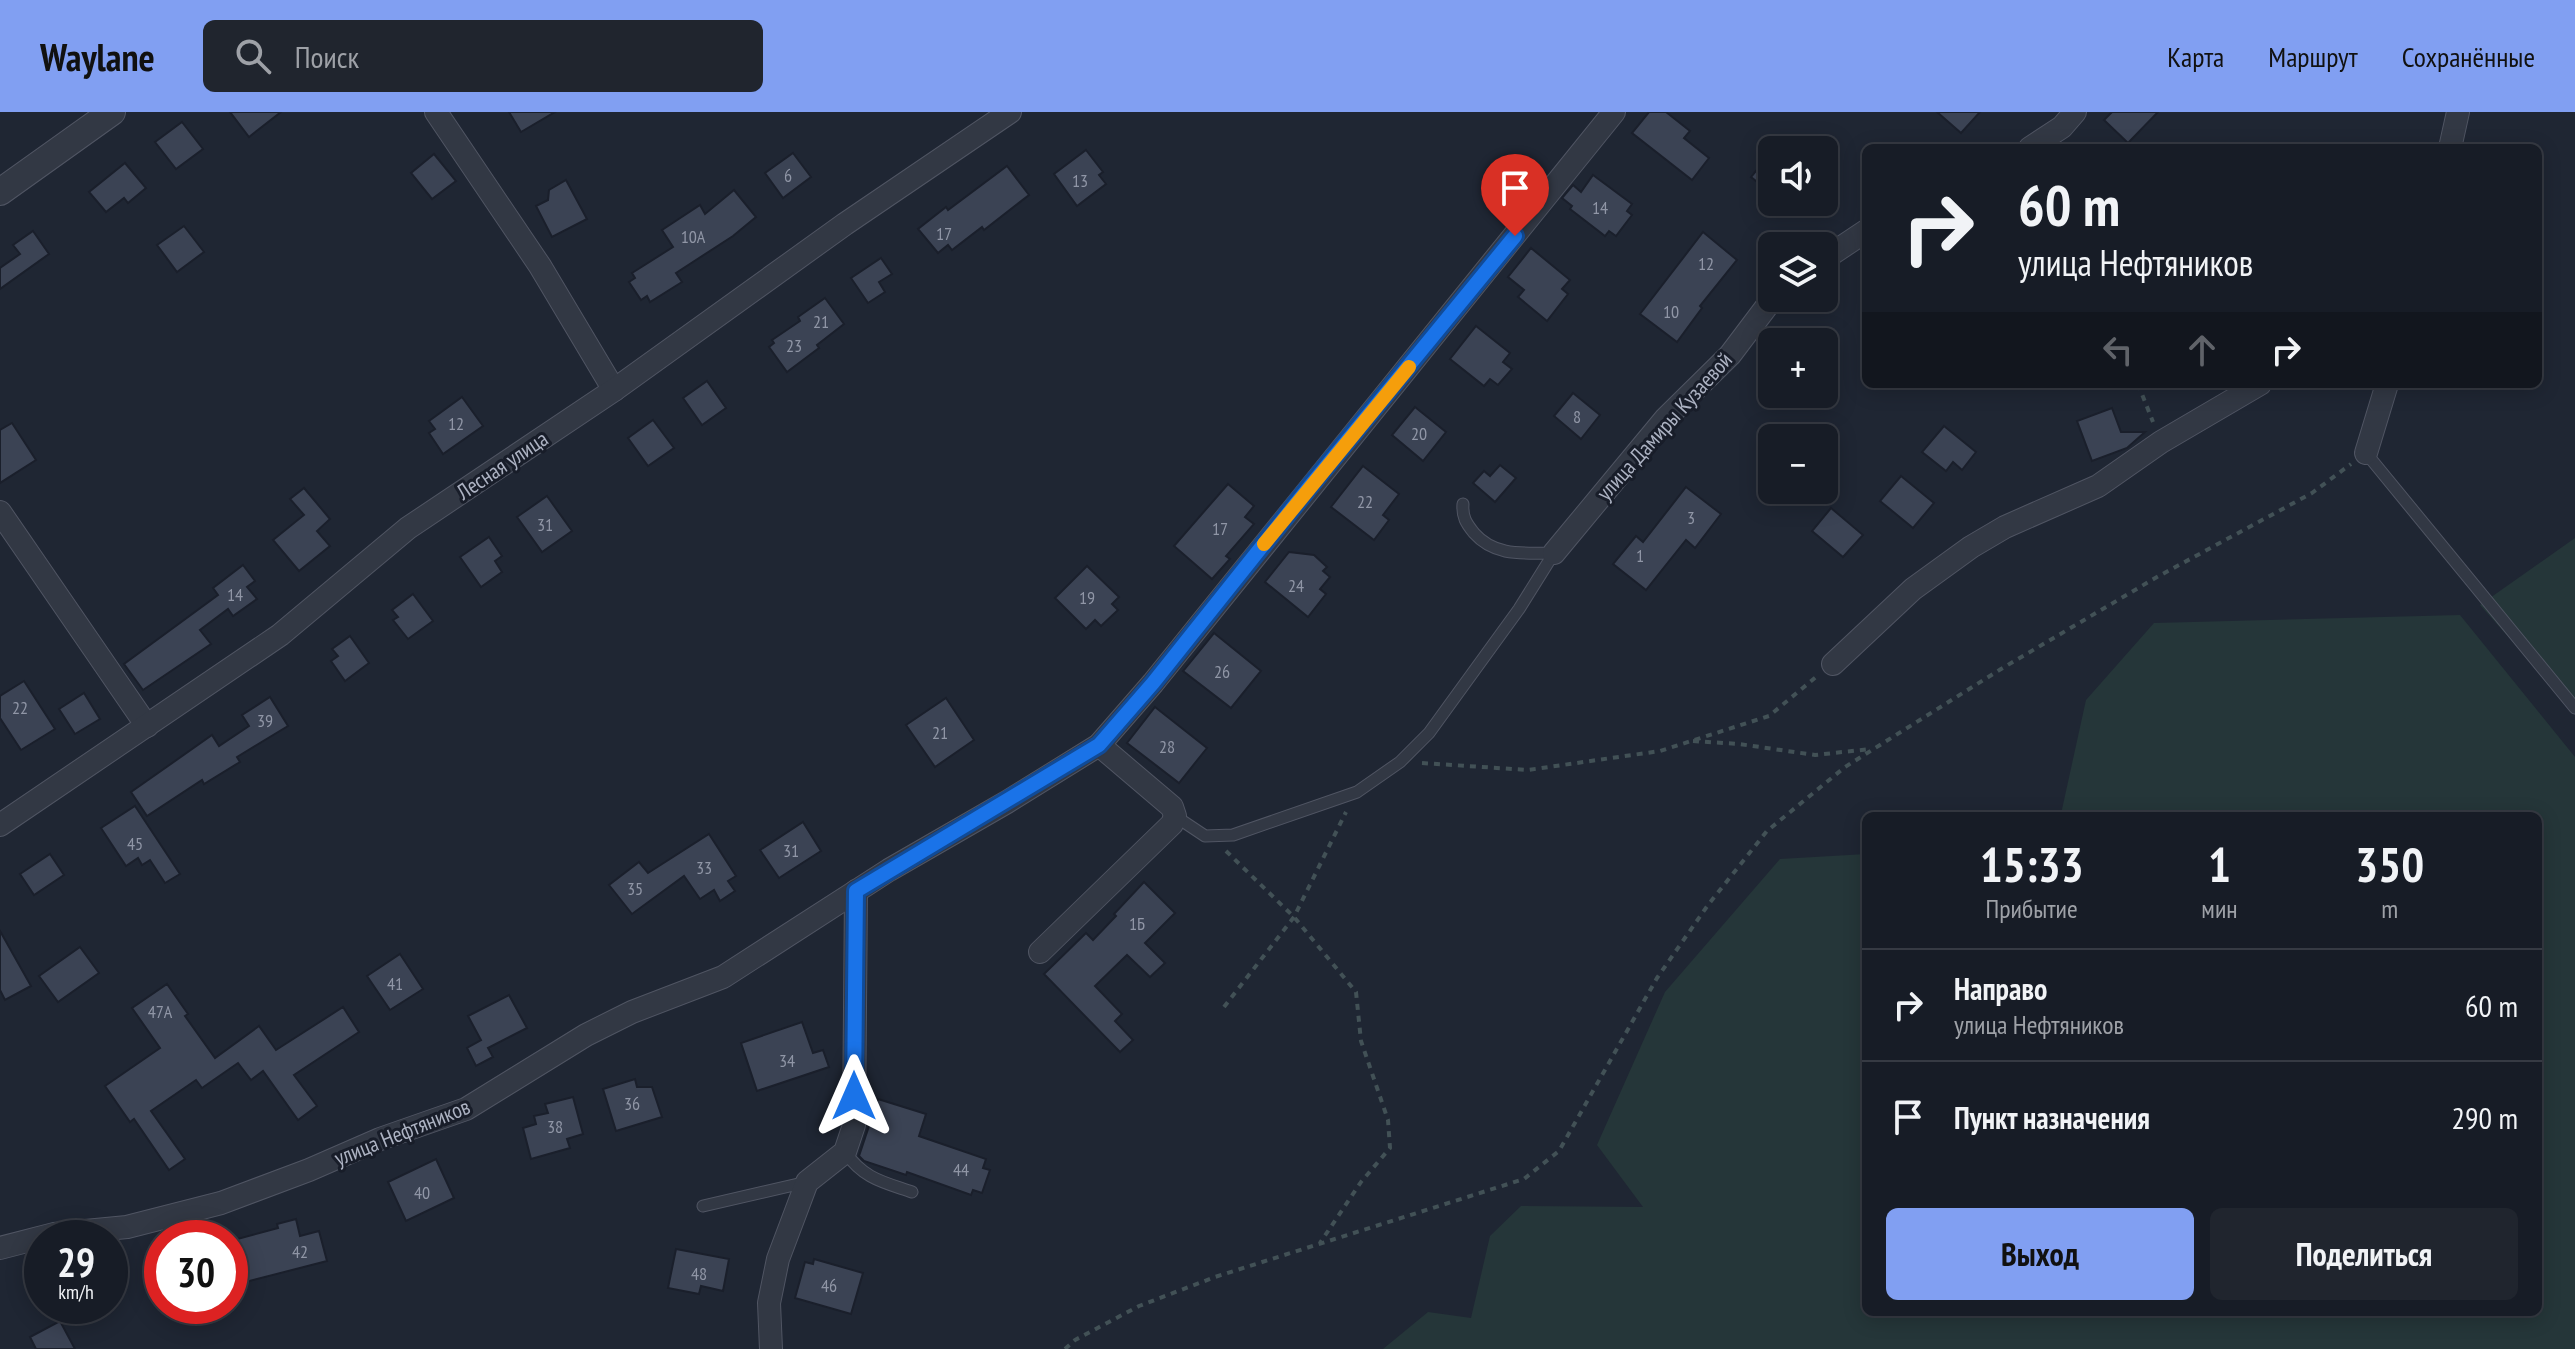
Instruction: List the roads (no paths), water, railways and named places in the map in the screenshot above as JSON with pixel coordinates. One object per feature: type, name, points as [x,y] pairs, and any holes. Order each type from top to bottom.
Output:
[{"type":"street","points":[[0,192],[112,112]]},
{"type":"street","points":[[436,112],[540,266],[614,390]]},
{"type":"street","name":"Лесная улица","points":[[0,825],[280,635],[408,528],[614,390],[845,224],[979,120],[1010,112]]},
{"type":"street","name":"улица Нефтяников","points":[[0,1248],[54,1234],[127,1227],[221,1203],[380,1139],[466,1109],[586,1035],[632,1012],[723,977],[856,891],[1099,745],[1153,683],[1614,112]]},
{"type":"street","points":[[2036,144],[2062,127],[2075,112]]},
{"type":"street","points":[[2451,144],[2458,112]]},
{"type":"street","points":[[1838,250],[1862,234]]},
{"type":"street","name":"улица Дамиры Кузаевой","points":[[1554,553],[1666,418],[1730,355],[1762,312]]},
{"type":"street","points":[[1833,664],[1913,589],[1971,547],[2005,527],[2098,486],[2161,442],[2253,388]]},
{"type":"street","points":[[2366,453],[2386,388]]},
{"type":"street","points":[[0,512],[147,726]]},
{"type":"street","points":[[1040,952],[1172,824],[1175,816],[1172,807],[1099,745]]},
{"type":"street","points":[[771,1349],[769,1303],[778,1259],[807,1182],[845,1152],[854,1125],[856,891]]},
{"type":"lane","points":[[2366,453],[2575,708]]},
{"type":"lane","points":[[1463,504],[1466,523],[1494,549],[1509,553],[1554,553]]},
{"type":"lane","points":[[1175,816],[1205,836],[1233,835],[1357,792],[1400,762],[1429,733],[1519,609],[1554,553]]},
{"type":"lane","points":[[845,1152],[857,1168],[883,1183],[912,1192]]},
{"type":"lane","points":[[703,1206],[807,1182]]}]
